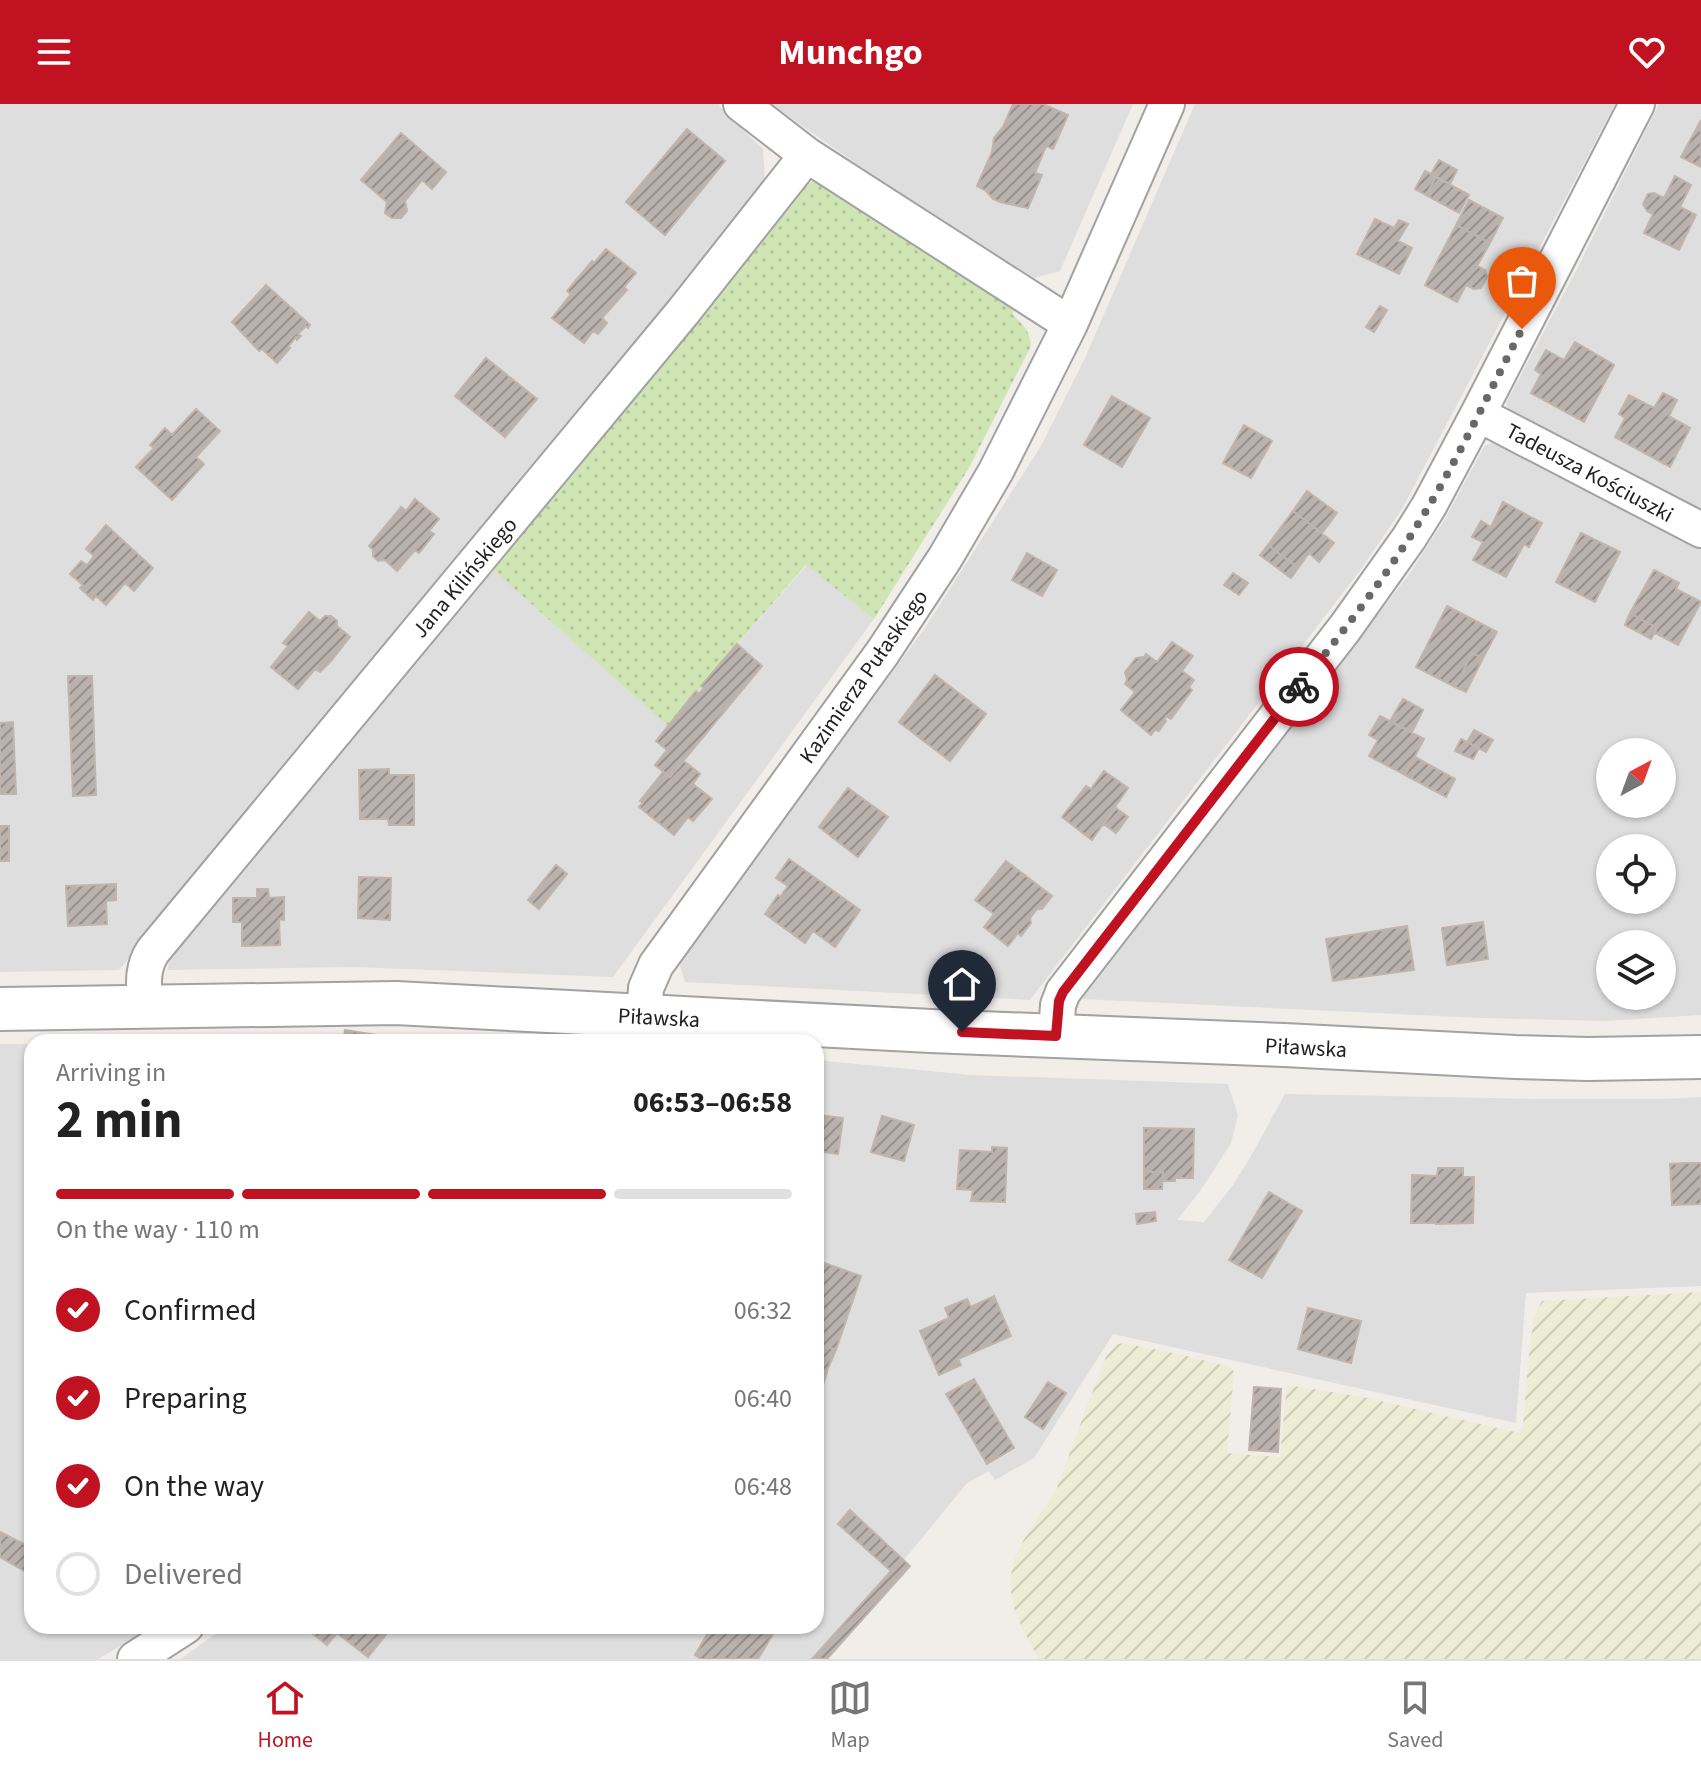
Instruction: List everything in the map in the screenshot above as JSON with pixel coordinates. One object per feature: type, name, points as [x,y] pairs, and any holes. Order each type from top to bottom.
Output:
[{"type":"street","points":[[741,104],[807,155],[1070,324]]},
{"type":"street","name":"Kazimierza Pułaskiego","points":[[644,1017],[646,988],[656,965],[883,652],[945,558],[996,471],[1070,324],[1167,104]]},
{"type":"street","name":"Tadeusza Kościuszki","points":[[1056,1036],[1061,995],[1345,628],[1392,564],[1429,506],[1637,104]]},
{"type":"street","name":"Jana Kilińskiego","points":[[145,1007],[144,971],[153,951],[673,324],[807,155]]},
{"type":"street","name":"Tadeusza Kościuszki","points":[[1478,414],[1701,530]]},
{"type":"street","name":"Piławska","points":[[0,1009],[361,1002],[596,1028],[644,1017],[1558,1059],[1701,1057]]},
{"type":"street","points":[[135,1659],[174,1634]]},
{"type":"shaded area","points":[[0,104],[717,104],[763,149],[765,182],[565,432],[119,970],[0,972]]},
{"type":"shaded area","points":[[771,104],[1133,104],[1060,271],[1034,278],[861,167]]},
{"type":"shaded area","points":[[1195,104],[1615,104],[1402,509],[1359,572],[1030,1000],[685,982],[678,959],[923,631],[1041,446],[1085,358]]},
{"type":"shaded area","points":[[1659,104],[1701,104],[1701,519],[1512,418],[1506,403]]},
{"type":"shaded area","points":[[1501,441],[1701,545],[1701,1015],[1606,1021],[1481,1018],[1082,999],[1410,573],[1445,519],[1485,445]]},
{"type":"shaded area","points":[[807,565],[874,619],[613,977],[354,967],[168,970],[170,950],[490,568],[696,691]]},
{"type":"shaded area","points":[[0,1044],[24,1044],[24,1634],[140,1634],[98,1659],[0,1659]]},
{"type":"shaded area","points":[[824,1061],[971,1075],[1228,1084],[1238,1115],[1231,1143],[1201,1190],[1177,1220],[1204,1222],[1233,1185],[1285,1094],[1539,1099],[1701,1097],[1701,1286],[1526,1293],[1516,1423],[1113,1334],[1034,1458],[995,1480],[989,1471],[967,1483],[904,1560],[910,1566],[827,1659],[181,1659],[215,1634],[824,1634]]},
{"type":"green space","points":[[815,181],[827,184],[1017,305],[1012,314],[1028,333],[1030,348],[969,468],[874,619],[806,565],[668,726],[489,566],[800,186]]},
{"type":"green space","points":[[1701,1292],[1701,1659],[1039,1659],[1023,1630],[1011,1592],[1015,1557],[1057,1488],[1106,1357],[1114,1345],[1123,1343],[1230,1367],[1234,1372],[1227,1453],[1280,1457],[1287,1385],[1363,1397],[1519,1433],[1523,1425],[1534,1316],[1542,1301]]},
{"type":"building","points":[[1013,104],[1043,104],[1068,115],[1053,149],[1046,146],[1035,173],[1042,175],[1028,208],[993,199],[977,186],[992,152],[994,138],[1003,127]]},
{"type":"building","points":[[1701,120],[1701,167],[1681,157]]},
{"type":"building","points":[[687,129],[725,161],[665,235],[626,202]]},
{"type":"building","points":[[401,133],[446,172],[432,189],[422,180],[405,201],[407,211],[401,218],[392,218],[385,213],[387,202],[361,180]]},
{"type":"building","points":[[1439,160],[1457,170],[1450,184],[1431,174]]},
{"type":"building","points":[[1425,171],[1436,177],[1426,195],[1415,189]]},
{"type":"building","points":[[1675,176],[1691,185],[1680,207],[1696,215],[1679,250],[1644,233],[1653,214],[1643,204],[1648,194],[1654,193],[1664,198]]},
{"type":"building","points":[[1436,177],[1469,195],[1459,213],[1426,195]]},
{"type":"building","points":[[1469,200],[1503,218],[1490,243],[1456,225]]},
{"type":"building","points":[[1375,219],[1394,228],[1399,220],[1408,224],[1398,241],[1412,248],[1399,274],[1357,254]]},
{"type":"building","points":[[1456,225],[1490,243],[1477,266],[1485,270],[1487,277],[1481,288],[1466,285],[1457,302],[1425,285]]},
{"type":"building","points":[[606,249],[636,273],[624,287],[627,290],[602,318],[607,323],[598,334],[593,331],[584,343],[552,318],[571,294],[567,291]]},
{"type":"building","points":[[266,285],[310,325],[298,334],[301,336],[297,340],[296,337],[277,363],[262,349],[259,351],[232,322]]},
{"type":"building","points":[[1380,306],[1387,310],[1374,332],[1366,327]]},
{"type":"building","points":[[1575,342],[1614,365],[1584,422],[1531,393],[1541,374],[1535,370],[1546,350],[1564,360]]},
{"type":"building","points":[[486,358],[537,399],[505,437],[455,396]]},
{"type":"building","points":[[1663,393],[1677,400],[1669,416],[1690,428],[1670,467],[1615,437],[1625,418],[1619,414],[1629,395],[1654,408]]},
{"type":"building","points":[[1112,396],[1150,418],[1122,467],[1084,445]]},
{"type":"building","points":[[196,409],[220,431],[196,457],[204,464],[172,500],[136,467],[154,448],[150,445],[165,428],[172,435]]},
{"type":"building","points":[[1244,425],[1272,441],[1251,478],[1223,463]]},
{"type":"building","points":[[1307,491],[1337,513],[1322,533],[1293,511]]},
{"type":"building","points":[[415,499],[439,519],[429,531],[434,534],[419,553],[415,550],[397,571],[385,560],[378,561],[369,546],[401,507],[406,511]]},
{"type":"building","points":[[1503,502],[1542,523],[1529,547],[1524,544],[1506,577],[1473,560],[1483,542],[1472,537],[1481,521],[1491,527]]},
{"type":"building","points":[[1293,511],[1334,543],[1319,562],[1309,553],[1298,568],[1268,545]]},
{"type":"building","points":[[106,525],[153,568],[134,591],[125,583],[106,605],[96,596],[93,600],[80,588],[83,585],[70,574],[81,561],[87,565],[94,556],[86,549]]},
{"type":"building","points":[[1581,533],[1620,552],[1595,602],[1556,582]]},
{"type":"building","points":[[1268,545],[1298,568],[1291,578],[1260,555]]},
{"type":"building","points":[[1027,553],[1057,570],[1042,596],[1012,580]]},
{"type":"building","points":[[1654,570],[1679,583],[1676,589],[1701,602],[1678,645],[1655,633],[1657,628],[1630,613]]},
{"type":"building","points":[[1233,573],[1248,583],[1239,595],[1224,585]]},
{"type":"building","points":[[1447,606],[1497,632],[1483,658],[1472,653],[1455,687],[1416,667]]},
{"type":"building","points":[[309,612],[320,621],[325,616],[331,616],[350,637],[320,672],[315,669],[298,689],[271,667],[288,646],[283,643]]},
{"type":"building","points":[[1630,613],[1657,628],[1651,639],[1625,625]]},
{"type":"building","points":[[1172,642],[1193,656],[1182,671],[1194,680],[1189,687],[1192,690],[1171,719],[1166,716],[1159,731],[1155,730],[1151,735],[1121,710],[1135,692],[1125,684],[1125,672],[1136,658],[1146,654],[1157,662]]},
{"type":"building","points":[[737,644],[762,666],[670,777],[655,765],[667,750],[656,741],[696,691],[699,694],[704,688],[701,686]]},
{"type":"building","points":[[1472,653],[1483,658],[1466,692],[1455,687]]},
{"type":"building","points":[[935,675],[986,714],[950,761],[899,722]]},
{"type":"building","points":[[68,676],[92,676],[96,795],[73,796]]},
{"type":"building","points":[[1403,699],[1423,710],[1412,732],[1390,721]]},
{"type":"building","points":[[1380,716],[1424,739],[1405,775],[1369,756],[1378,740],[1369,735]]},
{"type":"building","points":[[13,722],[16,794],[0,794],[0,723]]},
{"type":"building","points":[[1474,730],[1493,740],[1486,752],[1467,742]]},
{"type":"building","points":[[1461,739],[1479,748],[1473,759],[1455,751]]},
{"type":"building","points":[[1415,757],[1455,779],[1446,797],[1405,775]]},
{"type":"building","points":[[684,761],[700,774],[693,784],[712,799],[693,821],[688,817],[674,835],[639,807],[643,803],[640,801],[663,772],[670,777]]},
{"type":"building","points":[[389,769],[389,775],[414,775],[414,825],[389,825],[388,819],[360,819],[359,770]]},
{"type":"building","points":[[1104,771],[1128,788],[1092,840],[1062,817],[1086,786],[1091,789]]},
{"type":"building","points":[[848,788],[888,817],[858,857],[819,827]]},
{"type":"building","points":[[1116,808],[1128,817],[1116,833],[1104,824]]},
{"type":"building","points":[[0,826],[9,826],[9,861],[0,861]]},
{"type":"building","points":[[789,859],[860,910],[835,947],[813,931],[805,943],[765,914],[788,886],[776,878]]},
{"type":"building","points":[[1006,861],[1052,896],[1030,918],[1031,923],[1021,936],[1018,933],[1008,946],[984,927],[994,914],[975,900]]},
{"type":"building","points":[[556,865],[567,874],[539,909],[528,900]]},
{"type":"building","points":[[359,877],[391,878],[390,920],[358,918]]},
{"type":"building","points":[[116,884],[116,900],[106,901],[107,924],[68,926],[66,886]]},
{"type":"building","points":[[257,889],[268,889],[269,898],[284,897],[284,920],[279,919],[280,945],[242,946],[242,922],[233,922],[233,898],[257,898]]},
{"type":"building","points":[[1483,922],[1488,959],[1447,965],[1442,928]]},
{"type":"building","points":[[1407,926],[1414,970],[1333,981],[1326,939]]},
{"type":"building","points":[[345,1030],[370,1034],[344,1034]]},
{"type":"building","points":[[824,1116],[843,1118],[838,1154],[824,1152]]},
{"type":"building","points":[[882,1116],[914,1125],[904,1161],[871,1152]]},
{"type":"building","points":[[1144,1128],[1194,1129],[1193,1178],[1162,1181],[1163,1172],[1144,1172]]},
{"type":"building","points":[[992,1147],[1007,1148],[1005,1202],[971,1201],[973,1190],[957,1189],[960,1150],[992,1152]]},
{"type":"building","points":[[1701,1163],[1701,1204],[1672,1205],[1670,1164]]},
{"type":"building","points":[[1438,1168],[1463,1168],[1463,1177],[1474,1177],[1473,1223],[1411,1223],[1412,1175],[1437,1176]]},
{"type":"building","points":[[1144,1172],[1163,1172],[1162,1189],[1144,1189]]},
{"type":"building","points":[[1269,1192],[1302,1211],[1262,1278],[1229,1260]]},
{"type":"building","points":[[1155,1212],[1156,1221],[1137,1224],[1136,1214]]},
{"type":"building","points":[[824,1263],[861,1276],[836,1350],[824,1346]]},
{"type":"building","points":[[994,1296],[1011,1336],[958,1359],[961,1365],[939,1375],[920,1331],[949,1318],[945,1308],[967,1299],[971,1307]]},
{"type":"building","points":[[1308,1308],[1361,1321],[1351,1363],[1298,1349]]},
{"type":"building","points":[[824,1346],[836,1350],[824,1382]]},
{"type":"building","points":[[974,1379],[1014,1448],[987,1464],[946,1394]]},
{"type":"building","points":[[1048,1382],[1066,1393],[1043,1429],[1025,1417]]},
{"type":"building","points":[[1254,1387],[1281,1389],[1278,1452],[1249,1450]]},
{"type":"building","points":[[850,1510],[910,1566],[827,1659],[812,1659],[891,1571],[838,1524]]},
{"type":"building","points":[[0,1532],[24,1544],[24,1571],[0,1557]]},
{"type":"building","points":[[313,1634],[336,1634],[327,1645]]},
{"type":"building","points":[[338,1634],[387,1634],[368,1657]]},
{"type":"building","points":[[707,1634],[773,1634],[758,1659],[701,1659],[695,1655]]},
{"type":"way so far","points":[[1299,687],[1361,607],[1415,529],[1522,329]]},
{"type":"route","points":[[962,1032],[1056,1036],[1059,1001],[1063,992],[1299,687]]}]
